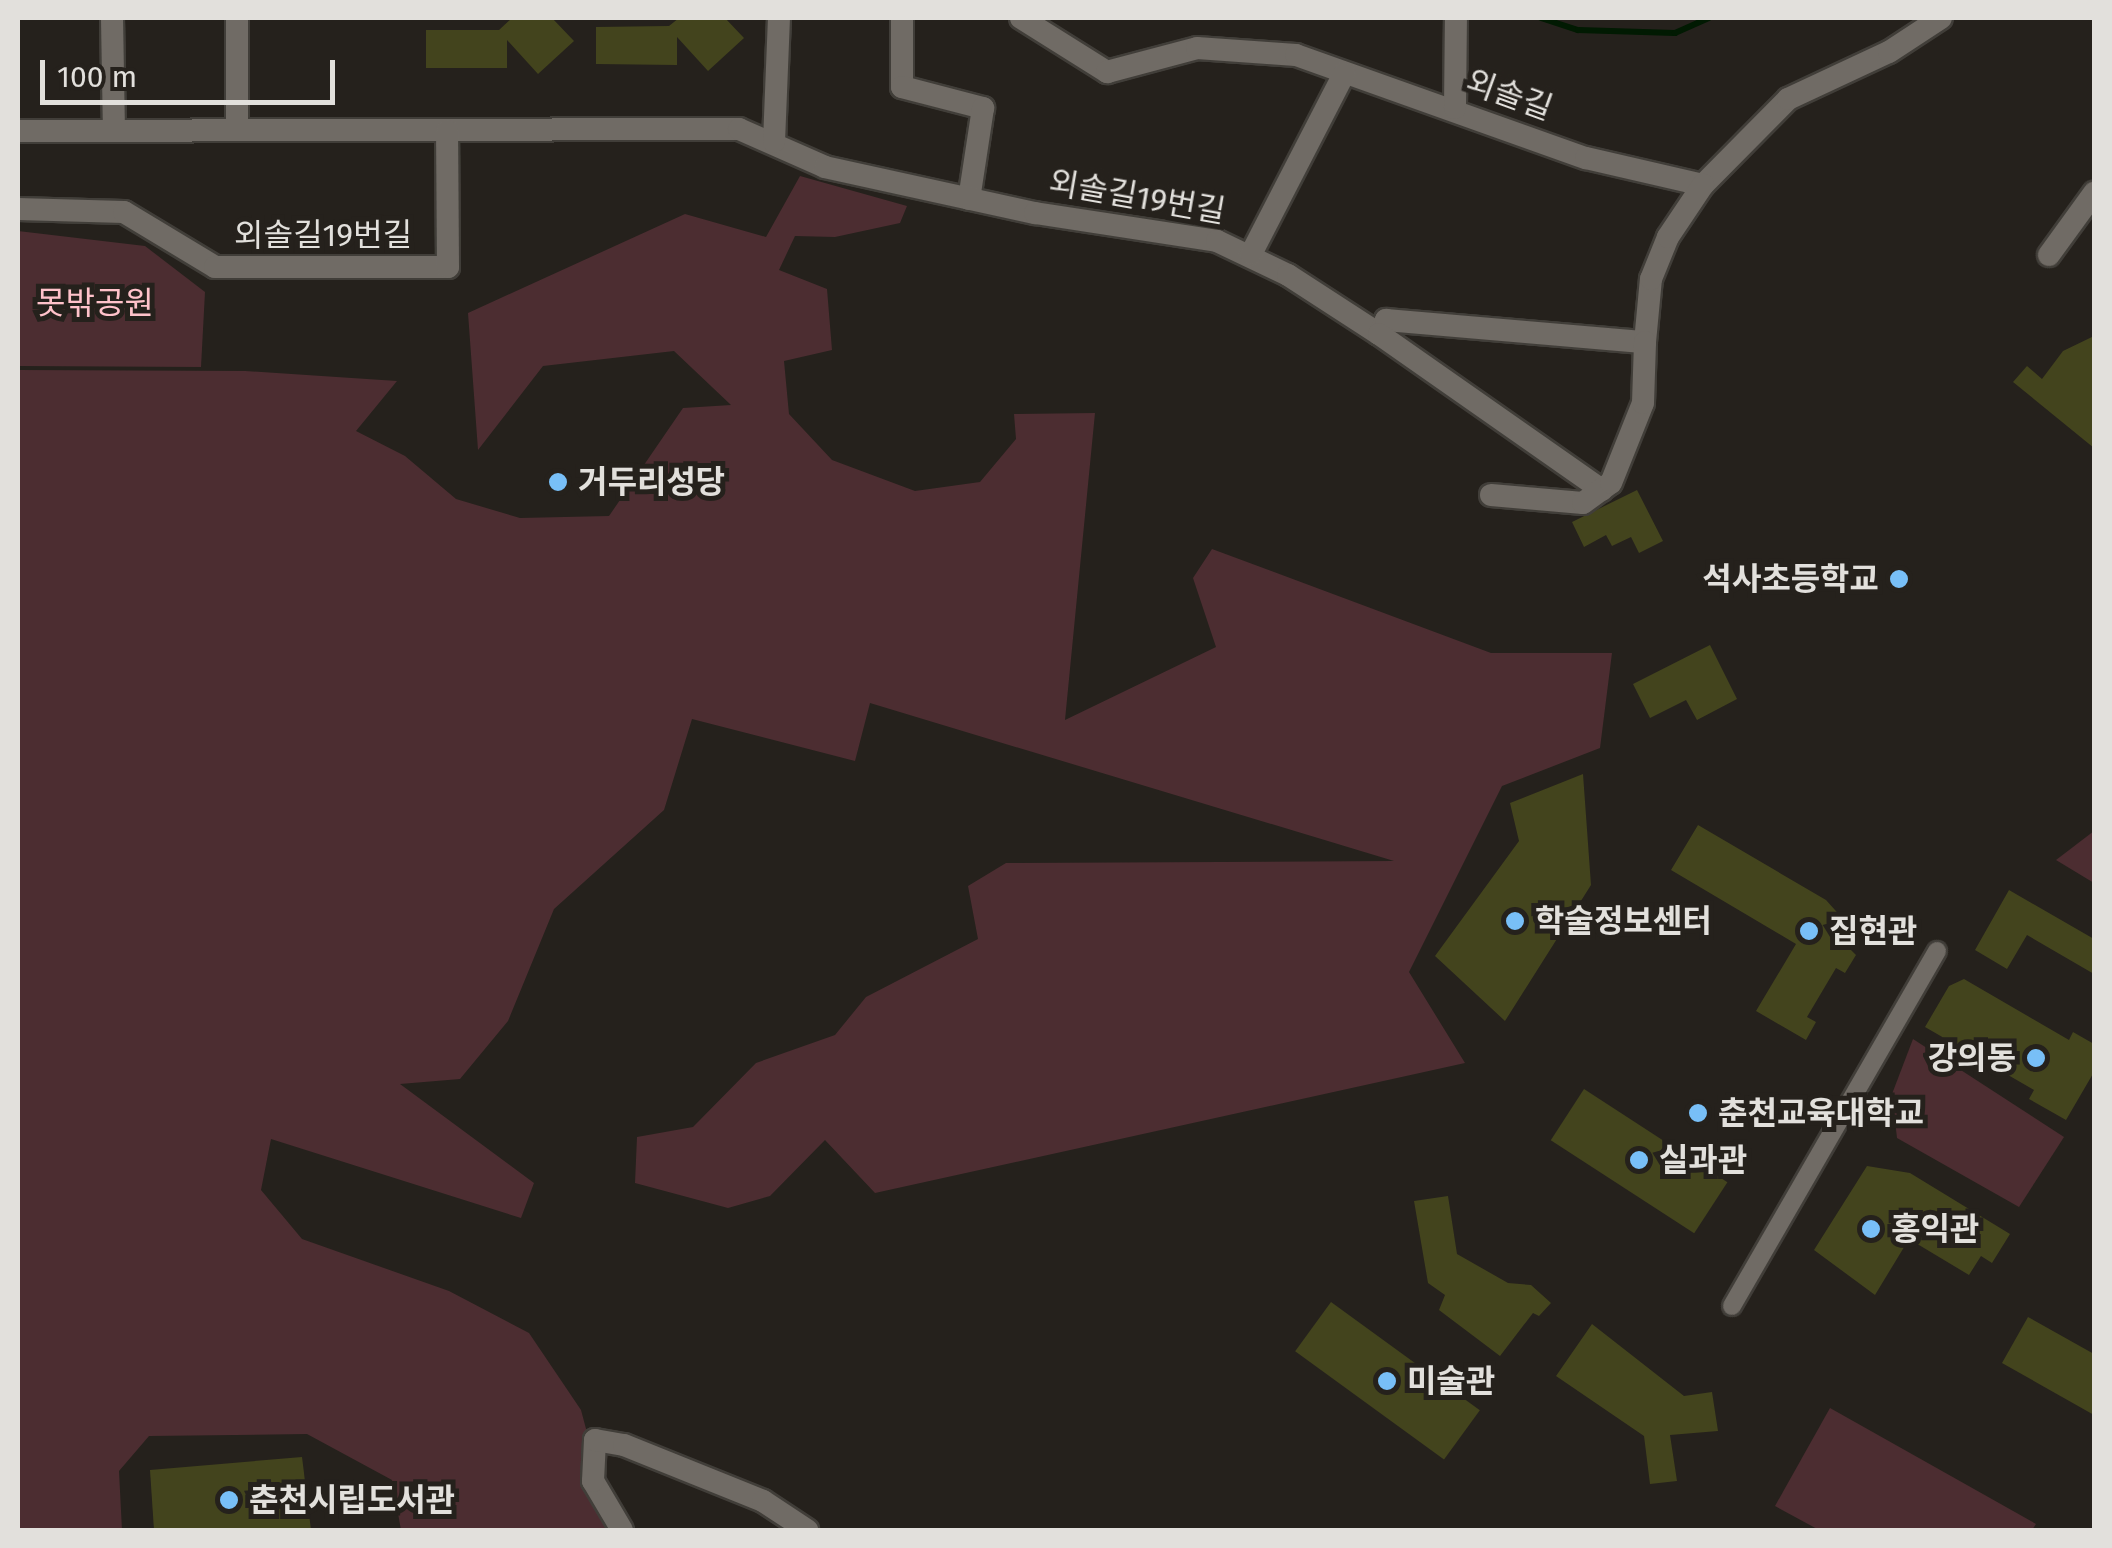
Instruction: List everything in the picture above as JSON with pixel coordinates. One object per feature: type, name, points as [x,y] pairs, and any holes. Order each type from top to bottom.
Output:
[{"type":"street","points":[[112,18],[114,130]]},
{"type":"street","points":[[236,18],[237,130]]},
{"type":"street","points":[[774,142],[779,18]]},
{"type":"street","points":[[902,18],[902,87],[983,108],[969,199]]},
{"type":"street","name":"외솔길","points":[[1022,18],[1108,72],[1197,48],[1246,48],[1296,55],[1455,108],[1586,158],[1702,185]]},
{"type":"street","points":[[1455,108],[1456,18]]},
{"type":"street","points":[[1491,496],[1584,503],[1611,483],[1643,403],[1650,279],[1668,238],[1702,185],[1788,99],[1888,52],[1941,18]]},
{"type":"street","points":[[1251,254],[1344,74]]},
{"type":"street","name":"외솔길19번길","points":[[18,131],[739,129],[825,167],[969,199],[1217,240],[1251,254],[1380,334],[1602,490]]},
{"type":"street","name":"외솔길19번길","points":[[18,209],[124,212],[215,267],[448,268],[448,131]]},
{"type":"street","points":[[2049,255],[2094,192]]},
{"type":"street","points":[[1380,334],[1386,320],[1645,342]]},
{"type":"street","points":[[1732,1306],[1937,951]]},
{"type":"street","points":[[622,1530],[593,1482],[594,1440],[624,1445],[764,1501],[807,1530]]},
{"type":"green space","points":[[800,176],[907,206],[900,223],[835,237],[795,236],[779,270],[827,289],[832,350],[784,361],[789,414],[832,460],[915,491],[980,482],[1016,439],[1014,414],[1095,413],[1065,720],[1216,647],[1193,578],[1212,549],[1491,653],[1612,653],[1600,748],[1502,786],[1409,972],[1465,1063],[875,1193],[825,1140],[770,1196],[728,1208],[635,1183],[637,1137],[693,1127],[756,1063],[835,1035],[866,997],[978,939],[968,886],[1006,863],[1394,861],[870,703],[855,761],[692,719],[664,810],[554,909],[508,1021],[460,1079],[400,1084],[534,1183],[521,1218],[271,1139],[261,1190],[302,1239],[449,1291],[529,1333],[581,1410],[613,1530],[401,1530],[392,1480],[307,1434],[149,1436],[119,1471],[122,1530],[18,1530],[18,370],[245,371],[397,381],[356,431],[405,456],[456,499],[520,518],[609,516],[683,408],[731,405],[674,351],[543,366],[478,450],[468,313],[685,214],[766,237]]},
{"type":"green space","name":"못밖공원","points":[[18,231],[145,246],[205,292],[201,367],[18,366]]},
{"type":"green space","points":[[2094,831],[2094,883],[2056,860]]},
{"type":"green space","points":[[1913,1039],[2064,1137],[2019,1207],[1897,1138],[1892,1094]]},
{"type":"green space","points":[[1830,1408],[2036,1524],[2032,1530],[1819,1530],[1775,1506]]},
{"type":"building","points":[[512,18],[552,18],[574,41],[538,74],[507,40],[507,68],[426,68],[426,30],[499,30]]},
{"type":"building","points":[[679,18],[725,18],[744,38],[708,71],[677,37],[677,65],[596,64],[596,27],[669,26]]},
{"type":"building","points":[[2094,336],[2094,448],[2013,382],[2027,366],[2042,379],[2063,351]]},
{"type":"building","points":[[1637,490],[1663,541],[1639,553],[1631,537],[1612,546],[1606,535],[1584,547],[1572,522]]},
{"type":"building","points":[[1710,645],[1737,699],[1697,720],[1686,700],[1650,718],[1633,684]]},
{"type":"building","name":"학술정보센터","points":[[1583,774],[1591,885],[1505,1021],[1435,956],[1519,841],[1510,803]]},
{"type":"building","name":"집현관","points":[[1698,825],[1826,900],[1844,920],[1844,943],[1856,955],[1845,973],[1836,968],[1807,1017],[1816,1022],[1806,1040],[1756,1011],[1796,944],[1671,870]]},
{"type":"building","points":[[2009,890],[2094,939],[2094,974],[2027,935],[2007,969],[1975,950]]},
{"type":"building","name":"강의동","points":[[1964,979],[2069,1040],[2073,1032],[2094,1044],[2094,1072],[2066,1120],[2029,1099],[2034,1090],[1925,1027],[1949,986]]},
{"type":"building","name":"실과관","points":[[1584,1089],[1727,1182],[1694,1233],[1551,1140]]},
{"type":"building","name":"홍익관","points":[[1867,1166],[1910,1173],[2010,1234],[1992,1263],[1981,1256],[1969,1275],[1909,1239],[1875,1295],[1814,1250]]},
{"type":"building","points":[[1448,1196],[1457,1254],[1508,1283],[1531,1285],[1551,1303],[1539,1316],[1533,1313],[1500,1356],[1439,1310],[1445,1295],[1428,1283],[1414,1201]]},
{"type":"building","name":"미술관","points":[[1331,1302],[1480,1410],[1444,1460],[1295,1351]]},
{"type":"building","points":[[2028,1317],[2094,1354],[2094,1415],[2002,1363]]},
{"type":"building","points":[[1592,1324],[1684,1396],[1712,1392],[1718,1431],[1670,1435],[1677,1481],[1650,1484],[1644,1436],[1556,1376]]},
{"type":"building","name":"춘천시립도서관","points":[[302,1457],[311,1530],[154,1530],[150,1470]]},
{"type":"waterway","points":[[1541,18],[1578,30],[1675,33],[1709,18]]},
{"type":"place","name":"거두리성당","points":[[558,482]]},
{"type":"place","name":"석사초등학교","points":[[1899,579]]},
{"type":"place","name":"학술정보센터","points":[[1515,921]]},
{"type":"place","name":"집현관","points":[[1809,931]]},
{"type":"place","name":"강의동","points":[[2036,1058]]},
{"type":"place","name":"춘천교육대학교","points":[[1698,1113]]},
{"type":"place","name":"실과관","points":[[1639,1160]]},
{"type":"place","name":"홍익관","points":[[1871,1229]]},
{"type":"place","name":"미술관","points":[[1387,1381]]},
{"type":"place","name":"춘천시립도서관","points":[[229,1500]]}]
